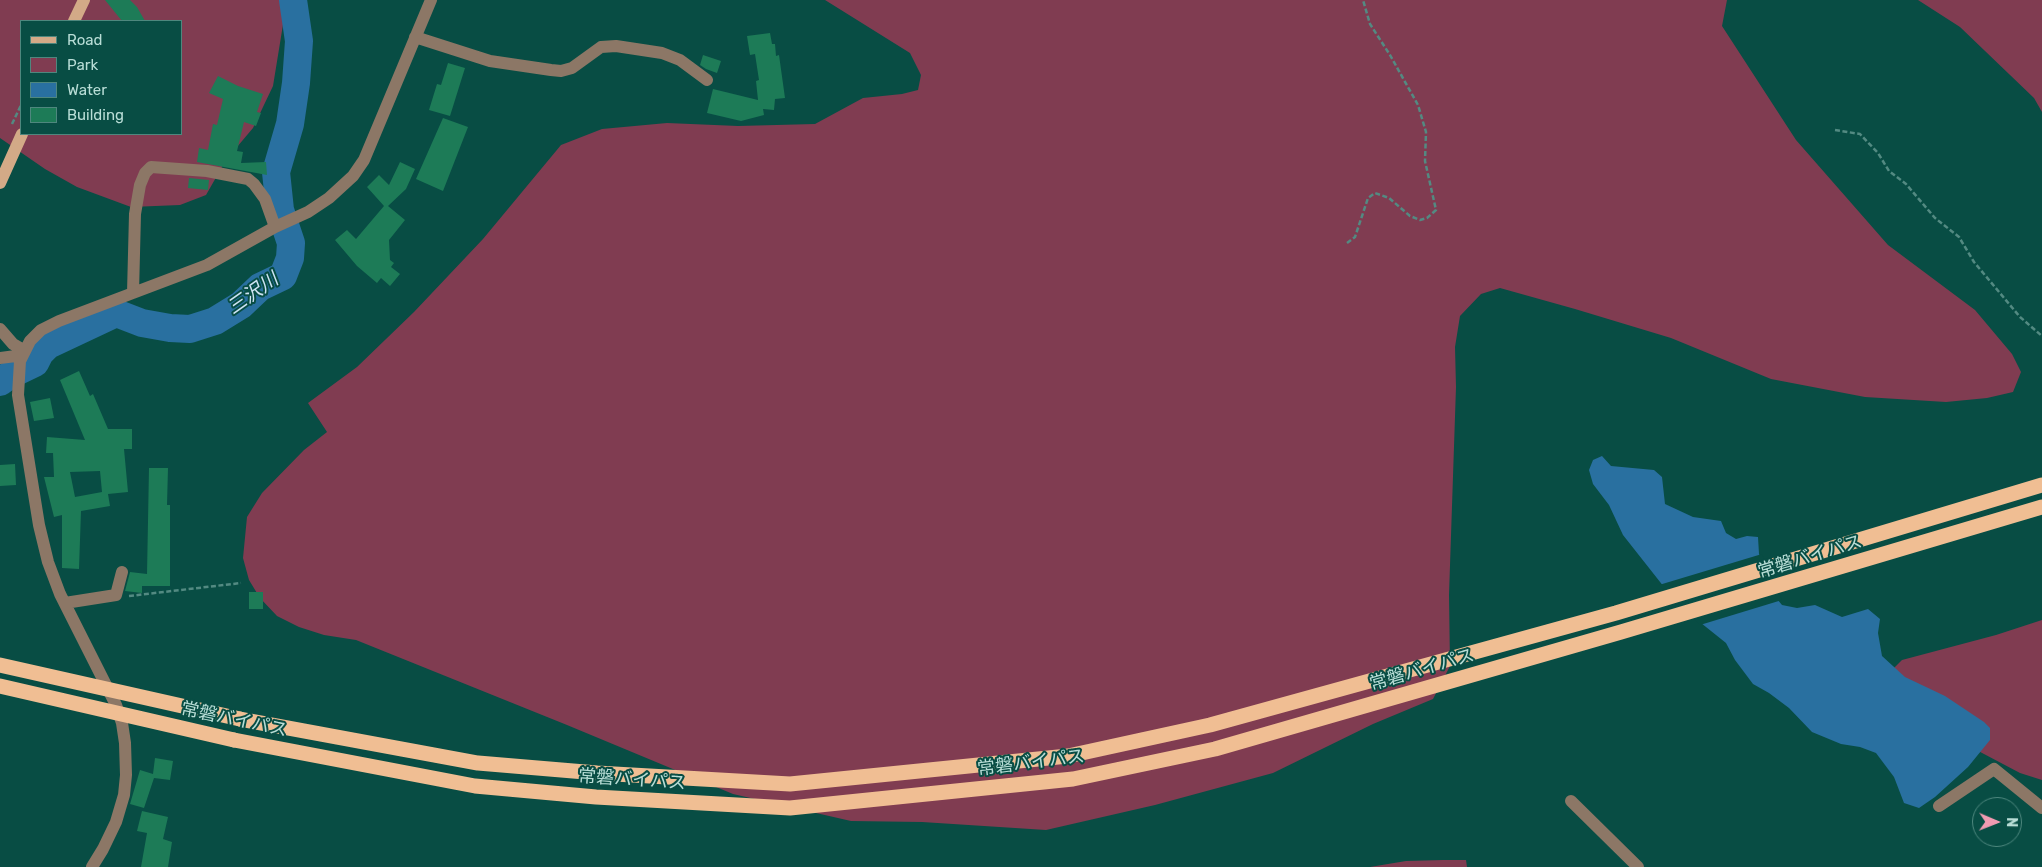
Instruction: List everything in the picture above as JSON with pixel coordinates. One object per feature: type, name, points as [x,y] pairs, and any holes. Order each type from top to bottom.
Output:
[{"type":"highway","name":"常磐バイパス","points":[[0,665],[240,720],[478,763],[597,773],[790,784],[1068,756],[1210,725],[1616,613],[2042,485]]},
{"type":"highway","name":"常磐バイパス","points":[[0,686],[234,740],[475,786],[596,797],[790,808],[1072,779],[1215,748],[1621,632],[2042,507]]},
{"type":"main road","points":[[74,20],[84,0]]},
{"type":"main road","points":[[0,183],[22,135]]},
{"type":"street","points":[[92,867],[104,850],[116,822],[124,795],[126,775],[125,743],[122,723],[116,705],[65,603],[48,562],[39,525],[18,395],[20,360],[30,341],[41,330],[59,320],[207,265],[275,226],[308,212],[329,198],[353,176],[364,160],[431,0]]},
{"type":"street","points":[[415,37],[490,61],[551,70],[572,68],[601,47],[616,46],[662,52],[680,60],[707,80]]},
{"type":"street","points":[[133,293],[135,214],[140,184],[145,173],[151,167],[207,171],[248,179],[265,199],[275,226]]},
{"type":"street","points":[[0,329],[12,344],[24,353]]},
{"type":"street","points":[[0,358],[24,353]]},
{"type":"street","points":[[65,603],[116,595],[122,572]]},
{"type":"street","points":[[1939,806],[1994,769],[2042,808]]},
{"type":"street","points":[[1571,801],[1638,867]]},
{"type":"path","points":[[1348,244],[1355,237],[1368,198],[1376,193],[1389,198],[1410,216],[1420,220],[1427,218],[1436,210],[1425,161],[1426,132],[1418,105],[1370,24],[1363,0]]},
{"type":"path","points":[[1835,130],[1860,134],[1878,153],[1890,171],[1906,184],[1935,218],[1959,237],[1974,262],[2020,317],[2042,336]]},
{"type":"path","points":[[116,595],[124,597],[240,583]]},
{"type":"green space","points":[[0,0],[287,0],[273,86],[253,128],[226,160],[206,195],[180,205],[131,207],[77,187],[45,169],[0,138]]},
{"type":"green space","points":[[825,0],[1727,0],[1722,26],[1796,140],[1888,245],[1975,310],[2012,354],[2021,372],[2013,392],[1987,398],[1946,402],[1865,397],[1771,379],[1671,338],[1500,288],[1481,294],[1460,316],[1455,347],[1456,387],[1449,595],[1450,666],[1433,699],[1373,724],[1273,773],[1155,805],[1046,830],[922,822],[851,821],[733,794],[356,640],[324,635],[299,627],[277,616],[260,598],[249,580],[243,558],[247,517],[262,493],[304,450],[327,432],[308,403],[357,367],[414,312],[483,239],[561,145],[602,129],[667,123],[738,126],[815,124],[863,98],[902,94],[918,90],[921,75],[910,53]]},
{"type":"green space","points":[[1918,0],[2042,0],[2042,112],[2034,98],[1960,27]]},
{"type":"green space","points":[[2042,620],[2042,780],[2020,773],[1948,735],[1880,682],[1902,660],[1996,635]]},
{"type":"green space","points":[[1466,860],[1467,867],[1370,867],[1406,861]]},
{"type":"water","points":[[1602,456],[1611,466],[1654,470],[1662,477],[1665,504],[1693,517],[1721,521],[1726,533],[1736,539],[1747,536],[1758,537],[1759,554],[1777,599],[1782,605],[1797,608],[1815,605],[1842,617],[1868,609],[1880,619],[1878,633],[1882,656],[1905,677],[1945,696],[1984,722],[1990,728],[1990,740],[1968,767],[1935,797],[1919,808],[1904,803],[1894,777],[1876,753],[1860,747],[1841,744],[1812,732],[1789,708],[1753,684],[1735,660],[1726,643],[1701,623],[1664,587],[1623,535],[1609,505],[1593,484],[1589,470],[1593,460]]},
{"type":"pier","points":[[1762,554],[1782,600],[1700,625],[1659,585]]},
{"type":"building","points":[[105,0],[130,0],[137,7],[144,20],[121,20]]},
{"type":"building","points":[[770,33],[772,44],[775,44],[776,56],[779,55],[785,98],[775,99],[774,110],[763,109],[764,115],[741,121],[707,113],[713,89],[758,100],[756,81],[759,80],[755,54],[750,55],[747,36]]},
{"type":"building","points":[[703,55],[721,61],[717,73],[700,65]]},
{"type":"building","points":[[448,63],[465,68],[450,116],[429,110],[437,84],[441,85]]},
{"type":"building","points":[[218,76],[238,86],[263,94],[257,112],[261,113],[256,126],[244,122],[237,151],[243,152],[241,163],[266,162],[267,175],[197,162],[199,148],[208,150],[213,124],[217,125],[223,99],[209,93]]},
{"type":"building","points":[[443,118],[468,127],[443,191],[416,179]]},
{"type":"building","points":[[400,162],[415,169],[406,189],[388,206],[405,220],[389,240],[390,260],[394,263],[391,267],[400,274],[390,286],[381,278],[377,283],[357,266],[335,240],[347,230],[356,239],[384,206],[367,187],[379,175],[389,185]]},
{"type":"building","points":[[189,178],[209,180],[208,190],[188,188]]},
{"type":"building","points":[[79,371],[90,396],[93,394],[108,429],[132,429],[132,449],[124,449],[128,492],[108,494],[110,506],[81,511],[79,569],[62,568],[62,515],[54,517],[44,477],[54,477],[53,453],[46,453],[47,437],[85,440],[60,380]],"holes":[[[100,471],[102,492],[75,497],[70,472]]]},
{"type":"building","points":[[50,398],[54,418],[34,421],[30,402]]},
{"type":"building","points":[[15,464],[16,485],[0,486],[0,465]]},
{"type":"building","points":[[149,468],[168,468],[167,505],[170,505],[170,586],[142,586],[142,593],[125,591],[130,572],[147,574]]},
{"type":"building","points":[[249,592],[263,592],[263,609],[249,609]]},
{"type":"building","points":[[155,758],[173,761],[170,780],[154,778],[144,808],[130,804],[140,770],[153,774]]},
{"type":"building","points":[[142,811],[168,817],[163,839],[172,842],[168,867],[141,867],[147,833],[137,831]]},
{"type":"waterway","name":"三沢川","points":[[0,382],[35,363],[40,353],[48,345],[116,313],[142,323],[190,329],[215,321],[241,305],[260,287],[283,276],[290,258],[291,243],[280,210],[276,172],[290,124],[296,83],[299,41],[293,0]]}]
